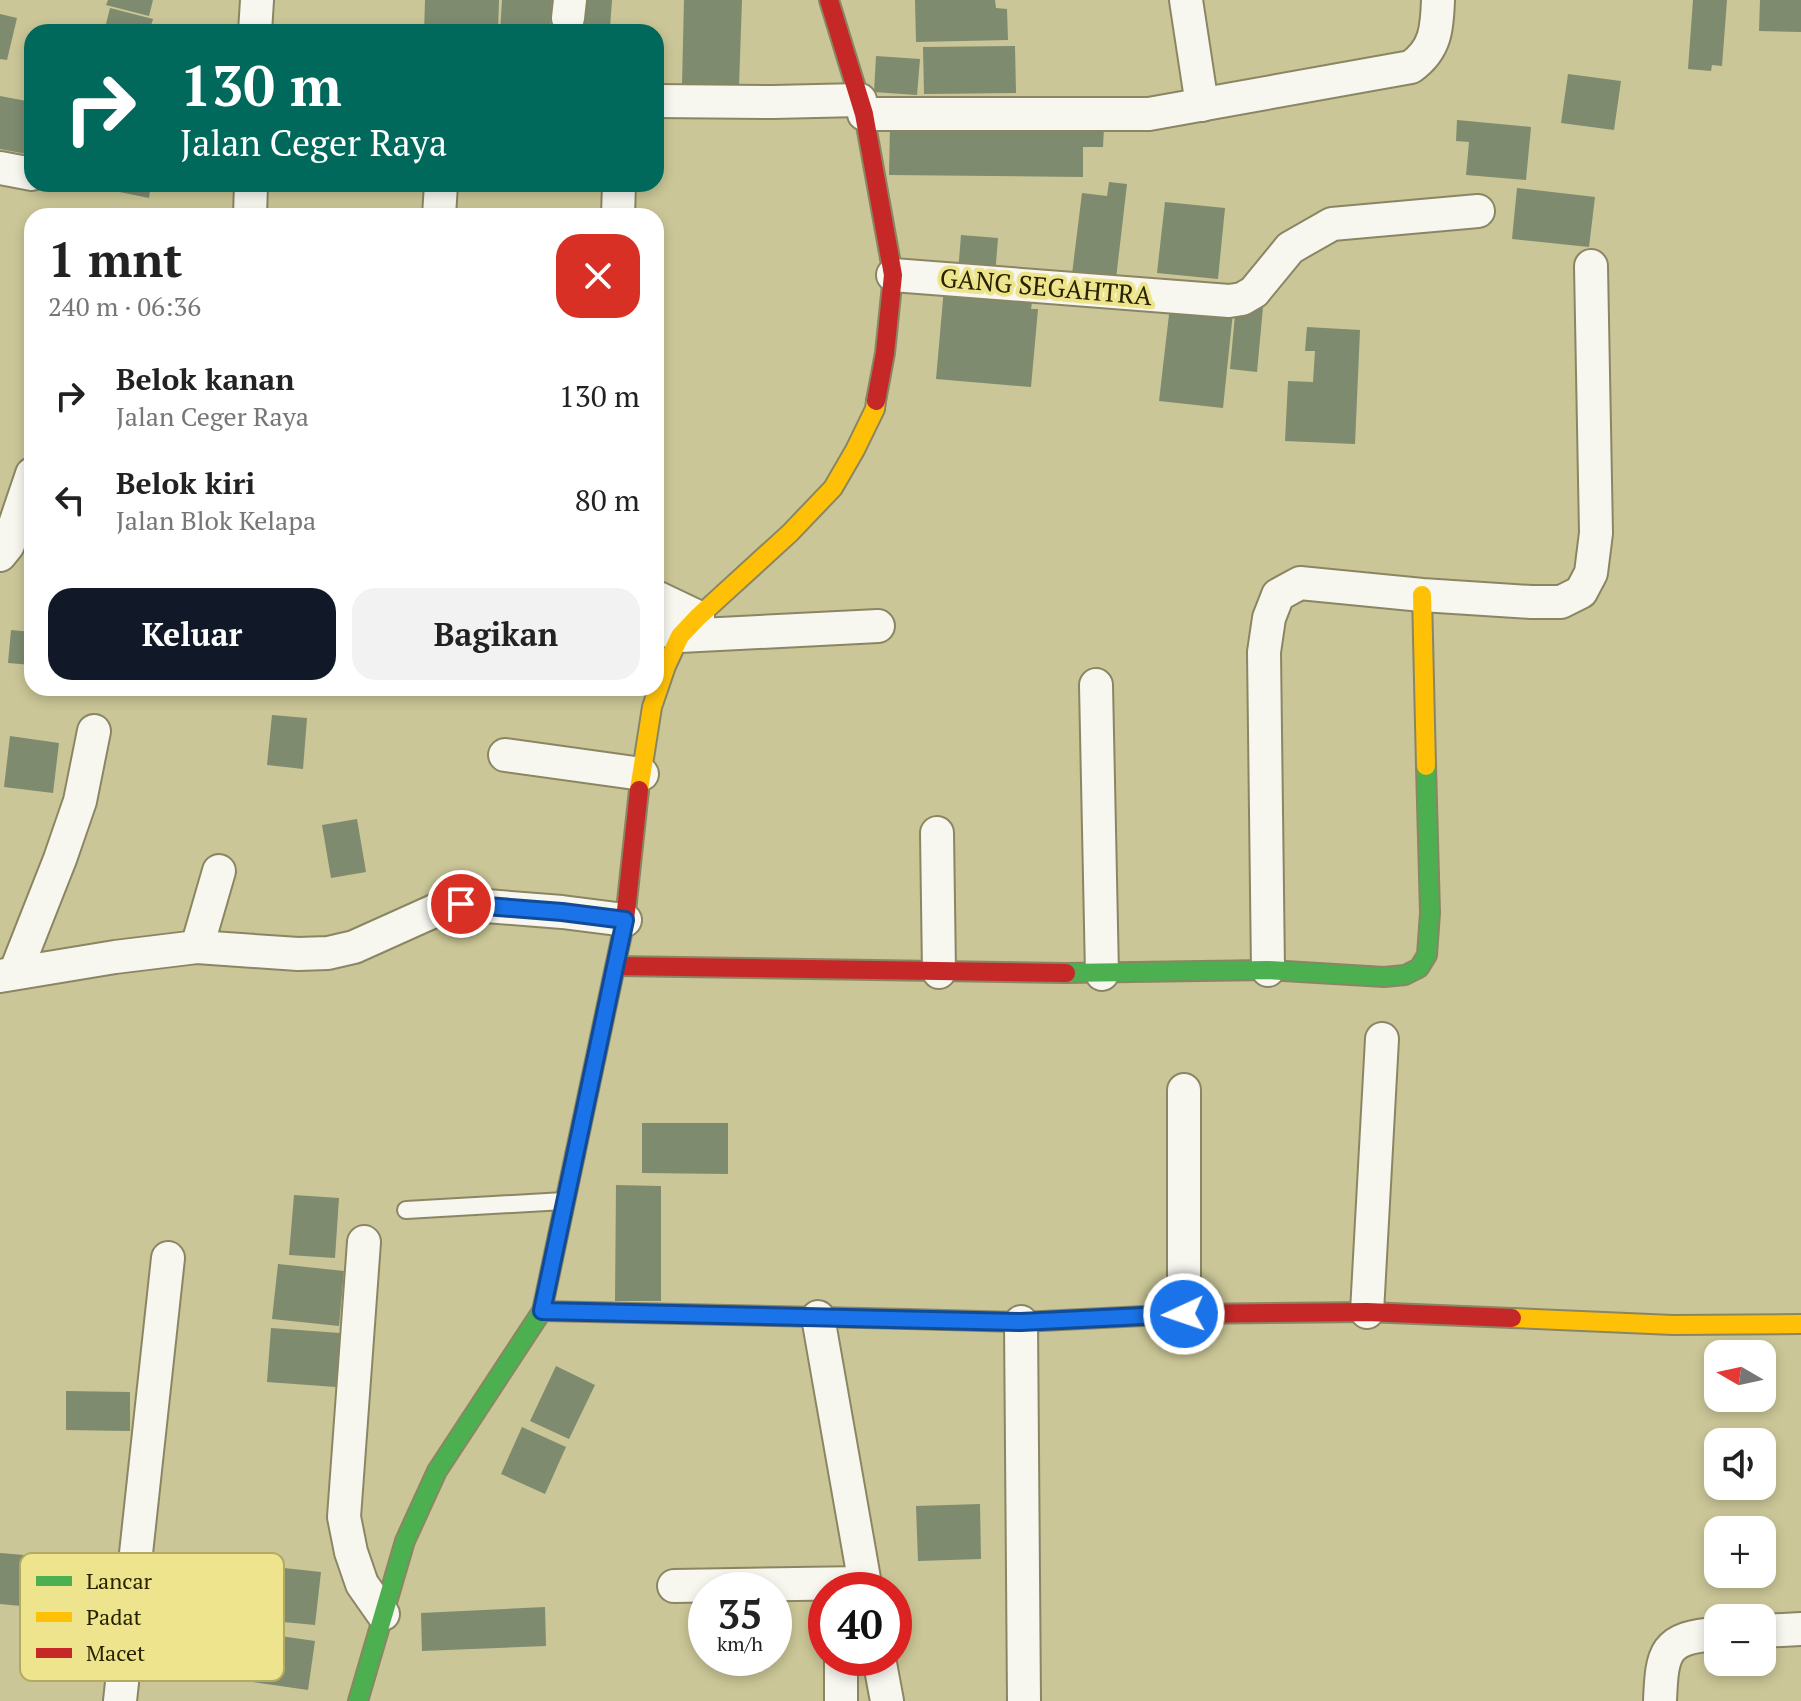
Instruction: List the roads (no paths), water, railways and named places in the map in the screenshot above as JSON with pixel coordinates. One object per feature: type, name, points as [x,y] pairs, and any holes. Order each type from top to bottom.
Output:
[{"type":"street","points":[[256,24],[257,0]]},
{"type":"street","points":[[664,672],[687,628],[790,533],[833,488],[875,409],[885,353],[893,275],[862,107],[829,0]]},
{"type":"street","points":[[1186,0],[1202,105]]},
{"type":"street","points":[[664,101],[1149,114],[1411,67],[1423,59],[1433,42],[1438,0]]},
{"type":"street","points":[[0,168],[24,172]]},
{"type":"street","name":"GANG SEGAHTRA","points":[[893,275],[1229,301],[1242,299],[1254,292],[1290,248],[1332,224],[1478,211]]},
{"type":"street","points":[[1268,970],[1264,652],[1269,618],[1278,595],[1300,583],[1531,602],[1561,602],[1581,592],[1591,573],[1596,533],[1591,266]]},
{"type":"street","points":[[0,555],[8,545],[24,498]]},
{"type":"street","points":[[616,966],[1102,974],[1268,970],[1384,977],[1405,975],[1419,968],[1427,955],[1430,913],[1422,595]]},
{"type":"street","points":[[664,605],[687,628],[878,626]]},
{"type":"street","points":[[1096,685],[1102,974]]},
{"type":"street","points":[[358,1701],[405,1541],[437,1471],[542,1311],[625,920],[642,774],[656,696]]},
{"type":"street","points":[[8,974],[60,859],[80,801],[94,731]]},
{"type":"street","points":[[505,755],[642,774]]},
{"type":"street","points":[[937,833],[939,972]]},
{"type":"street","points":[[197,947],[219,871]]},
{"type":"street","points":[[8,974],[197,947],[328,953],[354,947],[443,907],[461,904],[625,920]]},
{"type":"street","points":[[1367,1312],[1382,1039]]},
{"type":"street","points":[[1184,1090],[1184,1314]]},
{"type":"street","points":[[364,1242],[344,1517],[362,1584],[383,1614]]},
{"type":"street","points":[[136,1553],[168,1258]]},
{"type":"street","points":[[542,1311],[1021,1322],[1184,1314],[1367,1312],[1673,1325],[1801,1324]]},
{"type":"street","points":[[818,1317],[851,1572]]},
{"type":"street","points":[[1021,1322],[1024,1701]]},
{"type":"street","points":[[674,1586],[808,1587]]},
{"type":"street","points":[[1776,1630],[1801,1629]]},
{"type":"street","points":[[1660,1701],[1661,1668],[1669,1650],[1683,1639],[1704,1635]]},
{"type":"street","points":[[841,1676],[841,1701]]},
{"type":"street","points":[[882,1676],[887,1701]]},
{"type":"street","points":[[120,1701],[122,1681]]},
{"type":"lane","points":[[406,1210],[566,1201]]}]
